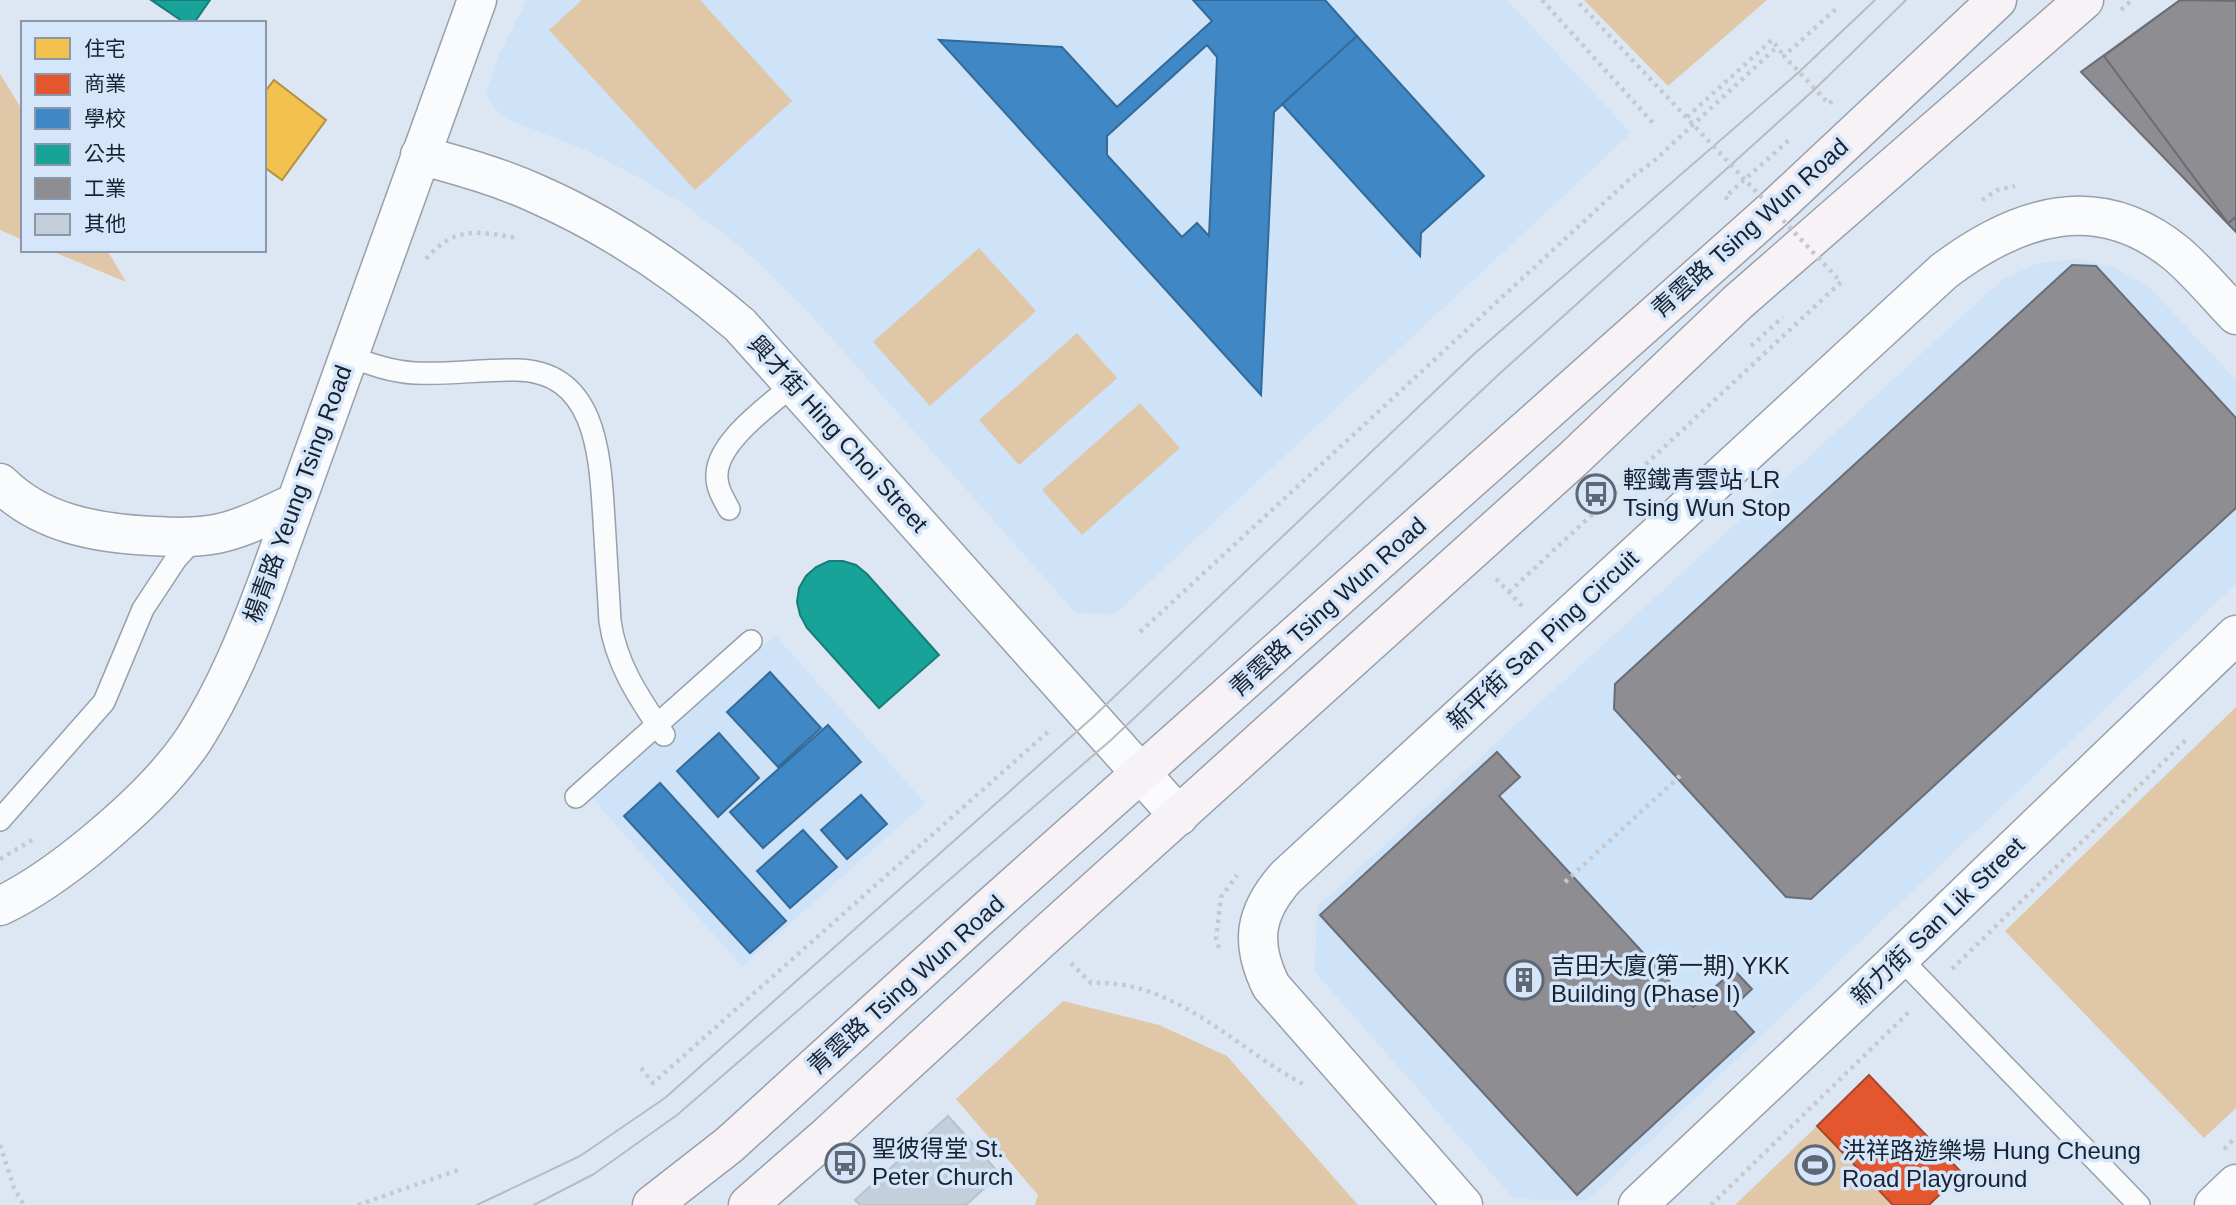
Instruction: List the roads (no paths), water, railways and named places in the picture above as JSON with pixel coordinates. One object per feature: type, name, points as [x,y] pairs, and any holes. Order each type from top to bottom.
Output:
[{"type":"main road","name":"青雲路 Tsing Wun Road","points":[[652,1205],[729,1145],[1141,773],[1774,209],[1997,0]]},
{"type":"main road","name":"青雲路 Tsing Wun Road","points":[[748,1205],[826,1138],[1040,940],[1572,460],[1738,302],[2084,0]]},
{"type":"street","name":"楊青路 Yeung Tsing Road","points":[[0,906],[52,875],[107,832],[148,794],[170,771],[193,740],[212,707],[251,626],[477,0]]},
{"type":"street","name":"興才街 Hing Choi Street","points":[[420,155],[536,193],[591,220],[643,250],[693,285],[740,325],[1179,816]]},
{"type":"street","name":"新平街 San Ping Circuit","points":[[1462,1205],[1271,986],[1258,950],[1262,911],[1270,895],[1286,877],[1944,271],[1988,240],[2012,229],[2056,217],[2081,215],[2129,225],[2149,234],[2178,255],[2236,316]]},
{"type":"street","points":[[0,483],[32,509],[82,527],[133,535],[197,537],[235,529],[295,503]]},
{"type":"street","name":"新力街 San Lik Street","points":[[1638,1205],[2236,635]]},
{"type":"street","points":[[2214,1205],[2236,1184]]},
{"type":"lane","points":[[348,356],[382,368],[414,373],[534,370],[553,376],[571,392],[591,426],[600,457],[610,621],[615,645],[631,686],[660,730]]},
{"type":"lane","points":[[729,509],[720,492],[717,474],[722,455],[732,439],[794,384]]},
{"type":"lane","points":[[0,820],[104,702],[143,609],[176,559],[197,537]]},
{"type":"lane","points":[[576,797],[660,730],[751,641]]},
{"type":"lane","points":[[1900,958],[2139,1205]]},
{"type":"tram line","points":[[477,1205],[580,1156],[665,1098],[1092,718],[1474,354],[1799,72],[1875,0]]},
{"type":"tram line","points":[[534,1205],[594,1174],[677,1115],[1111,740],[1497,376],[1815,89],[1906,0]]},
{"type":"place","name":"輕鐵青雲站 LR Tsing Wun Stop","points":[[1596,494]]},
{"type":"place","name":"吉田大廈(第一期) YKK Building (Phase I)","points":[[1524,980]]},
{"type":"place","name":"聖彼得堂 St. Peter Church","points":[[845,1163]]},
{"type":"place","name":"洪祥路遊樂場 Hung Cheung Road Playground","points":[[1815,1165]]}]
